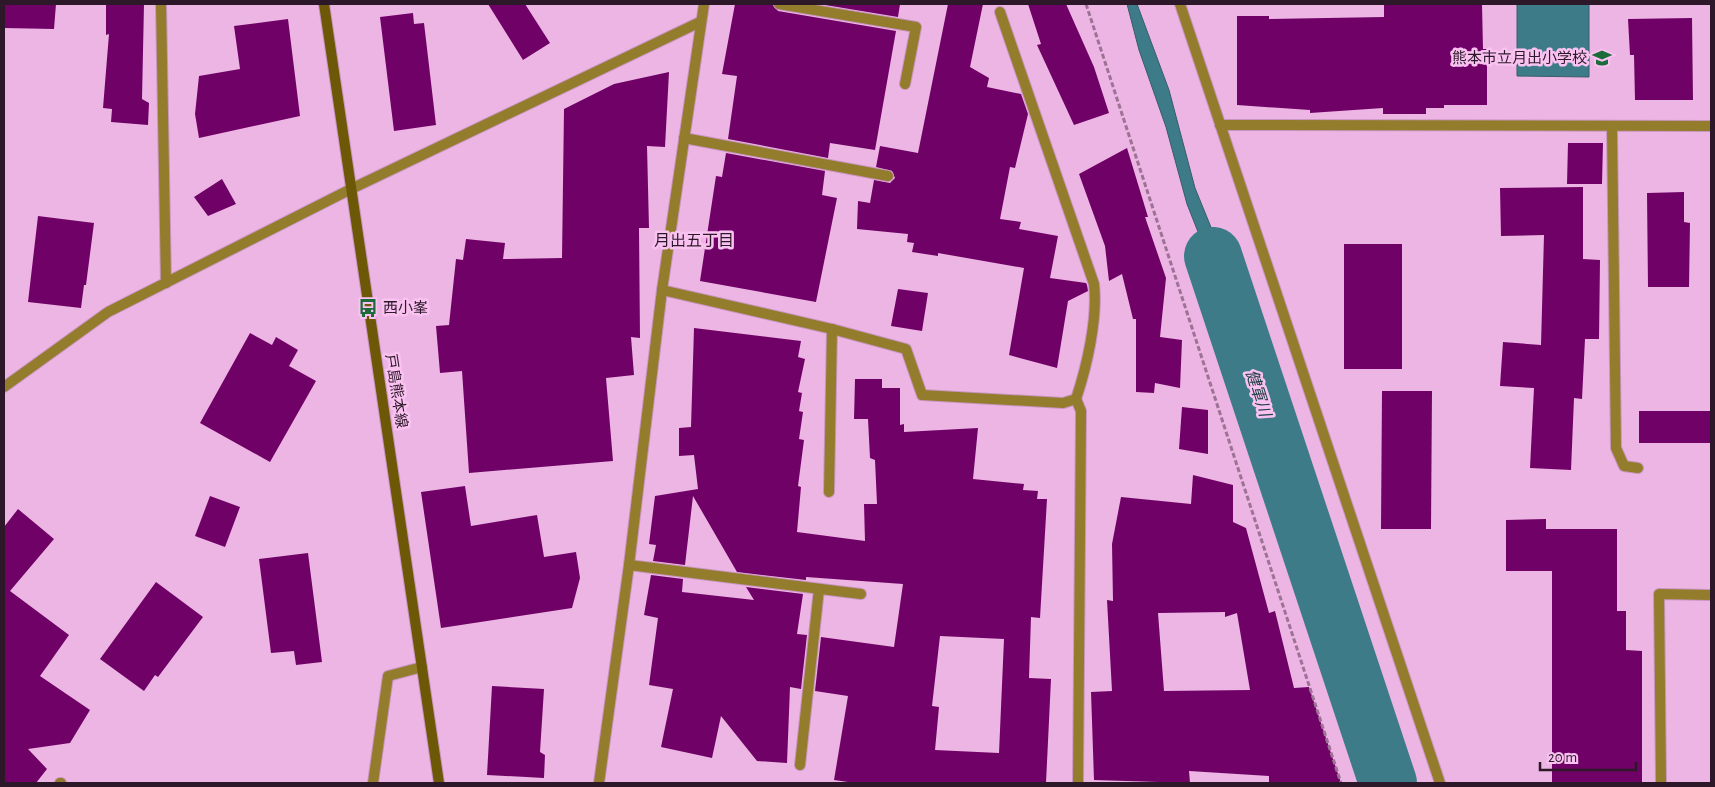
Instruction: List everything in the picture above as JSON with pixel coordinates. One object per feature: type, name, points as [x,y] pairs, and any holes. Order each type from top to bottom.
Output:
[{"type":"main road","name":"戸島熊本線","points":[[324,4],[439,783]]},
{"type":"street","points":[[161,4],[166,283]]},
{"type":"street","points":[[599,783],[629,565],[662,290],[704,4]]},
{"type":"street","points":[[779,4],[916,27],[905,84]]},
{"type":"street","points":[[1180,4],[1440,783]]},
{"type":"street","points":[[1000,12],[1094,284],[1096,298],[1084,376],[1076,399],[1081,411],[1078,783]]},
{"type":"street","points":[[4,387],[108,312],[351,188],[700,22]]},
{"type":"street","points":[[1220,125],[1711,126]]},
{"type":"street","points":[[1612,126],[1616,448],[1624,466],[1638,468]]},
{"type":"street","points":[[684,138],[888,176]]},
{"type":"street","points":[[662,290],[832,329],[906,349],[922,395],[1063,403],[1076,399]]},
{"type":"street","points":[[829,492],[832,329]]},
{"type":"street","points":[[629,565],[861,594]]},
{"type":"street","points":[[800,764],[819,589]]},
{"type":"street","points":[[1661,783],[1659,594],[1711,595]]},
{"type":"street","points":[[373,783],[388,676],[422,667]]},
{"type":"path","points":[[1086,4],[1341,783]]},
{"type":"shaded area","points":[[1127,4],[1137,4],[1169,90],[1195,188],[1226,264],[1241,317],[1245,323],[1256,325],[1258,329],[1279,397],[1266,404],[1187,204],[1166,127],[1139,50]]},
{"type":"shaded area","points":[[1517,4],[1589,4],[1589,77],[1517,76]]},
{"type":"building","points":[[4,4],[56,4],[54,29],[4,28]]},
{"type":"building","points":[[106,4],[144,4],[142,99],[149,103],[148,125],[111,122],[112,109],[103,108],[109,34],[106,35]]},
{"type":"building","points":[[488,4],[525,4],[550,43],[523,60]]},
{"type":"building","points":[[735,4],[772,4],[778,11],[896,31],[875,150],[830,143],[828,158],[728,139],[737,76],[722,74]]},
{"type":"building","points":[[819,4],[900,4],[898,17]]},
{"type":"building","points":[[948,4],[983,4],[970,67],[989,78],[987,87],[1021,94],[1028,114],[1015,168],[1010,167],[1000,219],[1021,222],[1019,229],[1058,236],[1050,278],[1086,283],[1087,285],[1088,291],[1068,301],[1057,368],[1009,355],[1024,268],[938,253],[938,256],[912,252],[914,243],[907,242],[908,234],[857,229],[858,201],[870,203],[874,180],[890,183],[895,178],[892,171],[876,167],[880,146],[918,153]]},
{"type":"building","points":[[1028,4],[1066,4],[1094,67],[1109,113],[1074,125],[1037,45],[1041,44]]},
{"type":"building","points":[[1384,4],[1482,4],[1483,49],[1487,49],[1487,105],[1444,105],[1444,108],[1426,108],[1426,114],[1383,114],[1383,108],[1310,113],[1310,110],[1237,105],[1237,16],[1269,16],[1269,19],[1384,17]]},
{"type":"building","points":[[413,13],[414,24],[424,23],[436,125],[394,131],[380,17]]},
{"type":"building","points":[[1692,18],[1693,100],[1635,100],[1634,55],[1630,55],[1628,19]]},
{"type":"building","points":[[288,19],[300,116],[199,138],[195,114],[199,76],[240,69],[234,26]]},
{"type":"building","points":[[669,72],[665,147],[647,146],[649,228],[639,228],[640,338],[631,337],[634,375],[606,378],[613,461],[469,473],[462,371],[440,373],[436,326],[449,325],[456,259],[463,260],[466,239],[505,243],[503,259],[562,258],[564,109],[614,84]]},
{"type":"building","points":[[1568,143],[1603,143],[1602,184],[1567,184]]},
{"type":"building","points":[[1127,148],[1148,217],[1145,217],[1166,278],[1160,337],[1182,340],[1180,388],[1155,383],[1154,393],[1136,392],[1136,319],[1133,319],[1122,274],[1109,281],[1105,246],[1079,174]]},
{"type":"building","points":[[726,153],[825,171],[822,195],[837,198],[816,302],[700,281],[716,176],[722,177]]},
{"type":"building","points":[[222,179],[236,204],[208,216],[194,197]]},
{"type":"building","points":[[1583,187],[1583,259],[1600,260],[1599,339],[1585,339],[1582,399],[1574,398],[1571,470],[1530,468],[1534,388],[1500,386],[1503,342],[1541,345],[1544,235],[1501,236],[1500,188]]},
{"type":"building","points":[[1684,192],[1684,222],[1690,223],[1689,287],[1648,287],[1647,193]]},
{"type":"building","points":[[38,216],[94,223],[81,308],[28,302]]},
{"type":"building","points":[[1344,244],[1402,244],[1402,369],[1344,369]]},
{"type":"building","points":[[898,289],[928,293],[922,331],[891,326]]},
{"type":"building","points":[[694,328],[801,341],[798,357],[805,359],[798,392],[802,393],[799,411],[803,412],[799,439],[804,440],[798,486],[801,487],[797,532],[865,541],[864,504],[877,504],[875,460],[870,458],[868,419],[854,419],[855,379],[882,379],[882,388],[900,388],[900,425],[904,424],[904,432],[978,428],[973,479],[1024,484],[1023,490],[1038,491],[1037,499],[1047,499],[1040,618],[1031,617],[1029,678],[1051,679],[1046,783],[855,783],[834,780],[848,696],[815,691],[821,637],[894,647],[903,584],[806,577],[806,580],[737,572],[693,496],[685,565],[653,561],[656,545],[649,544],[655,496],[698,489],[694,455],[679,456],[679,428],[691,427]],"holes":[[[940,636],[1004,639],[999,753],[935,750],[939,707],[932,706]]]},
{"type":"building","points":[[250,333],[272,345],[276,337],[298,350],[289,366],[316,381],[270,462],[200,423]]},
{"type":"building","points":[[1382,391],[1432,391],[1431,529],[1381,529]]},
{"type":"building","points":[[1182,407],[1208,410],[1208,454],[1179,449]]},
{"type":"building","points":[[1639,411],[1711,411],[1711,443],[1639,443]]},
{"type":"building","points":[[1193,475],[1233,485],[1233,522],[1246,528],[1269,613],[1275,611],[1294,688],[1309,687],[1341,783],[1269,783],[1269,776],[1189,771],[1190,783],[1094,780],[1091,692],[1112,691],[1107,600],[1113,601],[1112,544],[1121,497],[1191,504]],"holes":[[[1225,612],[1225,617],[1237,613],[1250,690],[1164,691],[1158,613]]]},
{"type":"building","points":[[465,486],[471,526],[537,515],[544,557],[576,552],[580,578],[572,608],[441,628],[421,492]]},
{"type":"building","points":[[210,496],[240,507],[225,547],[195,536]]},
{"type":"building","points":[[18,509],[54,539],[10,591],[69,635],[40,676],[90,710],[70,743],[28,749],[47,769],[36,783],[4,783],[4,527]]},
{"type":"building","points":[[1546,519],[1546,529],[1617,529],[1617,611],[1626,611],[1626,650],[1642,651],[1642,783],[1552,783],[1552,571],[1506,571],[1506,520]]},
{"type":"building","points":[[308,553],[322,662],[296,665],[294,651],[271,653],[259,559]]},
{"type":"building","points":[[651,575],[683,579],[682,592],[754,600],[746,587],[803,594],[797,634],[807,635],[801,689],[790,687],[787,763],[757,761],[721,716],[712,758],[661,747],[673,689],[649,685],[658,618],[644,615]]},
{"type":"building","points":[[156,582],[203,617],[158,677],[155,675],[144,691],[100,659]]},
{"type":"building","points":[[492,686],[544,689],[540,752],[545,755],[544,778],[487,775]]},
{"type":"waterway","name":"健軍川","points":[[1213,256],[1388,783]]},
{"type":"place","name":"熊本市立月出小学校","points":[[1602,58]]},
{"type":"place","name":"西小峯","points":[[368,308]]},
{"type":"district","name":"月出五丁目","points":[[694,241]]}]
